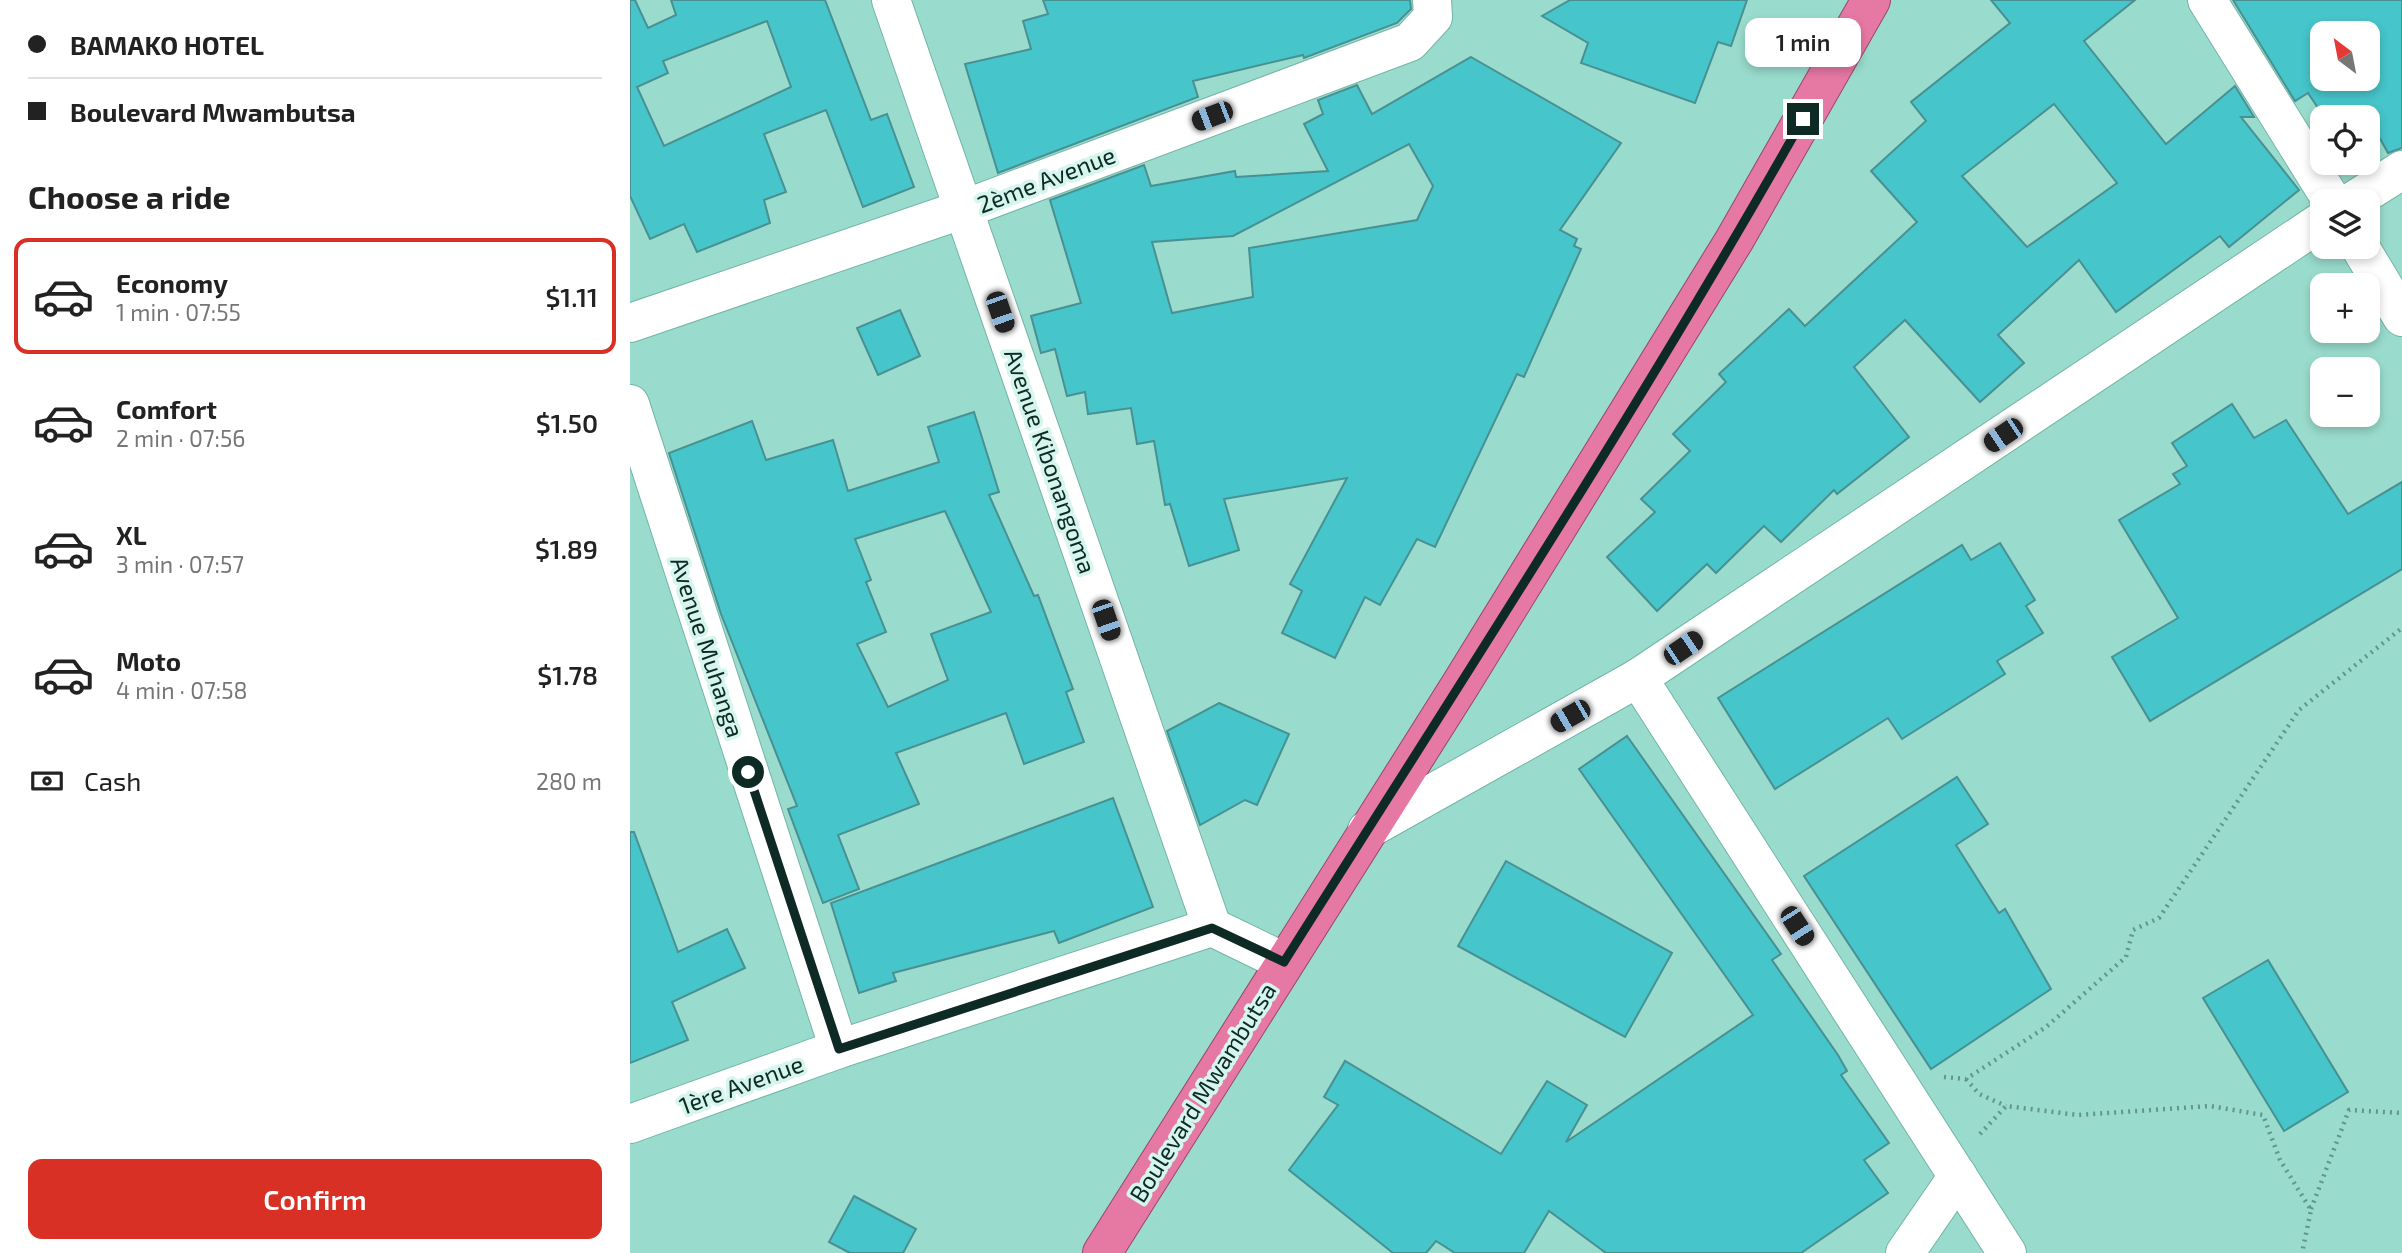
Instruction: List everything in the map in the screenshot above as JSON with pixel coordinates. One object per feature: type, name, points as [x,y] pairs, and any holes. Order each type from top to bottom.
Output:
[{"type":"highway","name":"Boulevard Mwambutsa","points":[[1102,1253],[1735,239],[1871,0]]},
{"type":"street","name":"Avenue Kibonangoma","points":[[891,0],[1212,928]]},
{"type":"street","name":"2ème Avenue","points":[[630,323],[964,209],[1410,42],[1433,17],[1432,0]]},
{"type":"street","points":[[2207,0],[2325,189]]},
{"type":"street","points":[[2372,189],[2402,170]]},
{"type":"street","points":[[1367,831],[1638,678],[2310,229]]},
{"type":"street","points":[[2367,259],[2402,317]]},
{"type":"street","name":"Avenue Muhanga","points":[[630,404],[839,1049]]},
{"type":"street","points":[[1638,678],[2007,1253]]},
{"type":"street","points":[[1212,928],[1284,962]]},
{"type":"street","name":"1ère Avenue","points":[[630,1124],[839,1049],[1212,928]]},
{"type":"street","points":[[1905,1253],[1954,1171]]},
{"type":"path","points":[[1899,1084],[1940,1076],[1966,1079],[2046,1027],[2126,957],[2133,930],[2159,918],[2299,710],[2402,628]]},
{"type":"path","points":[[1966,1079],[1979,1094],[2006,1106],[2078,1115],[2210,1106],[2263,1115],[2280,1160],[2311,1210]]},
{"type":"path","points":[[1954,1171],[2006,1106]]},
{"type":"path","points":[[2302,1253],[2311,1210],[2348,1110],[2402,1113]]},
{"type":"building","points":[[630,0],[635,0],[648,28],[676,15],[671,0],[825,0],[871,120],[887,114],[914,187],[863,207],[826,110],[764,134],[786,192],[764,200],[770,223],[697,252],[684,224],[650,239],[630,196]],"holes":[[[767,21],[791,87],[664,146],[637,87],[668,73],[663,61]]]},
{"type":"building","points":[[1043,0],[1410,0],[1411,9],[1397,23],[1304,58],[1303,55],[1193,81],[1198,97],[998,173],[965,64],[1031,49],[1023,21],[1048,14]]},
{"type":"building","points":[[1570,0],[1747,0],[1731,46],[1718,42],[1695,103],[1581,63],[1588,43],[1542,16]]},
{"type":"building","points":[[1991,0],[2135,0],[2084,41],[2166,144],[2235,86],[2254,117],[2241,117],[2299,190],[2229,247],[2220,236],[2116,312],[2079,260],[1998,335],[2024,363],[1980,402],[1905,320],[1854,367],[1909,437],[1837,494],[1834,490],[1781,542],[1764,526],[1716,573],[1707,564],[1657,611],[1607,557],[1655,512],[1641,499],[1690,451],[1673,434],[1726,382],[1719,374],[1789,309],[1805,326],[1917,222],[1871,171],[1926,121],[1911,102],[2010,23]],"holes":[[[2054,104],[2117,183],[2027,247],[1962,176]]]},
{"type":"building","points":[[2233,0],[2402,0],[2402,148],[2388,153],[2380,139],[2380,105],[2316,105],[2308,93],[2295,101]]},
{"type":"building","points":[[1471,57],[1621,143],[1560,230],[1577,239],[1574,246],[1581,249],[1524,377],[1517,374],[1435,547],[1417,539],[1380,605],[1365,597],[1335,658],[1282,633],[1302,591],[1290,584],[1347,478],[1224,499],[1239,550],[1189,566],[1170,504],[1165,505],[1154,441],[1137,444],[1131,408],[1088,414],[1085,392],[1067,396],[1055,349],[1041,353],[1031,316],[1081,303],[1050,200],[1144,165],[1151,186],[1235,171],[1236,177],[1328,171],[1304,124],[1323,114],[1318,100],[1357,85],[1372,114]],"holes":[[[1409,144],[1433,186],[1417,220],[1249,248],[1253,297],[1172,313],[1152,242],[1233,236]]]},
{"type":"building","points":[[900,310],[920,356],[878,375],[857,328]]},
{"type":"building","points":[[2232,404],[2254,438],[2286,420],[2348,514],[2402,482],[2402,569],[2150,721],[2112,657],[2178,618],[2119,520],[2180,484],[2173,474],[2187,466],[2172,443]]},
{"type":"building","points":[[974,412],[999,492],[989,495],[1034,596],[1038,595],[1073,689],[1066,692],[1084,742],[1024,764],[1006,713],[896,753],[919,804],[838,835],[859,889],[823,903],[788,809],[797,806],[721,614],[669,453],[752,421],[766,460],[833,440],[848,491],[939,462],[928,427]],"holes":[[[945,511],[991,612],[931,634],[948,680],[888,707],[857,644],[886,632],[866,582],[871,580],[855,539]]]},
{"type":"building","points":[[2000,543],[2035,600],[2026,606],[2043,633],[1997,661],[2005,674],[1902,739],[1888,718],[1775,789],[1718,698],[1962,545],[1971,560]]},
{"type":"building","points":[[1219,703],[1289,734],[1257,805],[1245,800],[1200,825],[1167,731]]},
{"type":"building","points":[[1627,736],[1781,954],[1772,960],[1838,1055],[1847,1071],[1841,1075],[1889,1143],[1864,1160],[1888,1193],[1801,1253],[1606,1253],[1549,1211],[1524,1253],[1455,1253],[1436,1241],[1426,1253],[1393,1253],[1289,1170],[1338,1105],[1324,1097],[1345,1061],[1501,1154],[1547,1081],[1587,1105],[1566,1142],[1753,1015],[1579,769]]},
{"type":"building","points":[[1957,777],[1988,824],[1956,845],[1999,913],[2005,909],[2051,989],[1931,1069],[1804,876]]},
{"type":"building","points":[[1113,798],[1153,907],[1059,943],[1054,931],[893,973],[896,981],[859,993],[831,903]]},
{"type":"building","points":[[630,832],[634,832],[678,952],[727,929],[745,968],[672,1002],[688,1040],[630,1063]]},
{"type":"building","points":[[1506,861],[1672,953],[1625,1037],[1458,946]]},
{"type":"building","points":[[2268,960],[2348,1092],[2284,1131],[2203,998]]},
{"type":"building","points":[[854,1196],[916,1229],[903,1253],[850,1253],[829,1242]]},
{"type":"route","points":[[748,772],[839,1049],[1212,928],[1284,962],[1461,684],[1735,239],[1803,119]]}]
